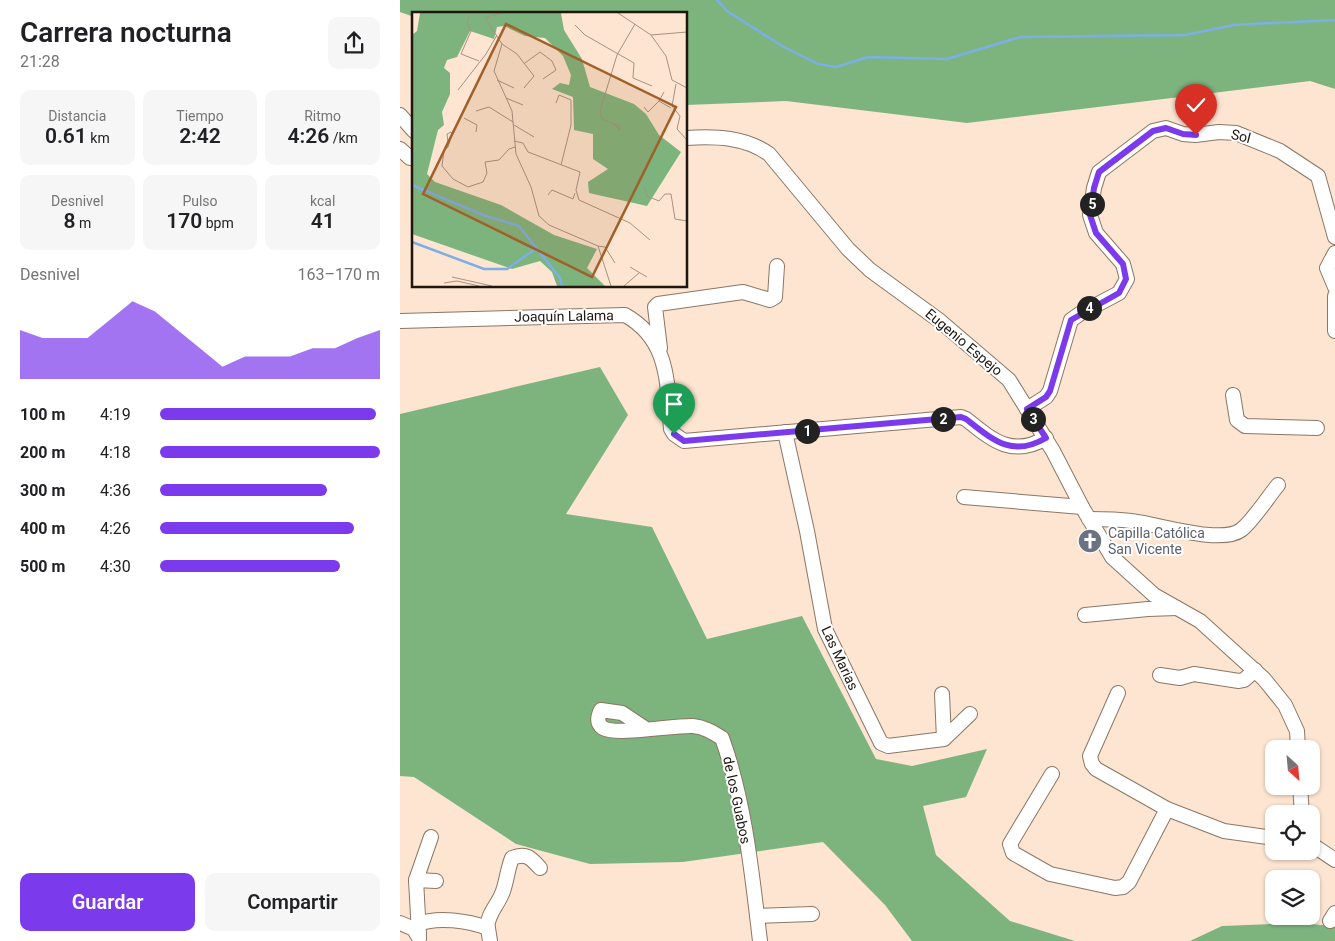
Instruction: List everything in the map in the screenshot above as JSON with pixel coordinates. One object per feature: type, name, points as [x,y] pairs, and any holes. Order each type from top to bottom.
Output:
[{"type":"street","points":[[400,115],[412,129]]},
{"type":"street","name":"Sol","points":[[1027,409],[1046,397],[1050,391],[1071,320],[1119,293],[1126,279],[1123,264],[1096,233],[1090,215],[1094,188],[1099,172],[1153,131],[1166,128],[1189,134],[1236,133],[1280,151],[1318,176],[1335,237]]},
{"type":"street","name":"Eugenio Espejo","points":[[688,138],[739,139],[756,145],[769,154],[848,249],[870,270],[940,321],[993,364],[1009,380],[1046,438],[1082,507],[1120,565],[1154,595],[1200,621],[1255,670],[1285,705],[1297,731],[1298,740]]},
{"type":"street","points":[[400,149],[412,158]]},
{"type":"street","points":[[1335,253],[1327,268],[1335,286]]},
{"type":"street","points":[[661,351],[655,307],[658,304],[743,292],[770,300],[775,297],[776,266]]},
{"type":"street","points":[[1335,296],[1335,331]]},
{"type":"street","name":"Joaquín Lalama","points":[[400,321],[625,315],[637,321],[661,351],[666,372],[672,429],[678,439],[684,441],[961,417],[994,441],[1002,444],[1028,446],[1046,438]]},
{"type":"street","points":[[1233,395],[1237,420],[1245,426],[1317,428]]},
{"type":"street","name":"Las Marias","points":[[785,432],[807,531],[825,629],[881,743],[888,746],[946,738]]},
{"type":"street","points":[[1089,519],[1129,520],[1206,536],[1231,535],[1242,530],[1278,486]]},
{"type":"street","points":[[964,497],[1082,507]]},
{"type":"street","points":[[1086,615],[1148,608],[1178,608]]},
{"type":"street","points":[[1160,675],[1180,678],[1194,674],[1240,681],[1244,680],[1255,670]]},
{"type":"street","points":[[1118,693],[1090,756],[1092,764],[1096,769],[1167,809],[1224,831],[1265,837]]},
{"type":"street","points":[[942,694],[946,738]]},
{"type":"street","points":[[946,738],[970,714]]},
{"type":"street","name":"de los Guabos","points":[[646,729],[703,727],[722,738],[728,756],[742,822],[755,892],[760,941]]},
{"type":"street","points":[[1052,774],[1010,844],[1013,853],[1050,874],[1115,888],[1122,887],[1129,882],[1167,809]]},
{"type":"street","points":[[419,933],[416,880],[431,836]]},
{"type":"street","points":[[1320,850],[1335,860]]},
{"type":"street","points":[[419,933],[426,920],[458,922],[489,935],[488,917],[504,890],[506,873],[512,858],[520,854],[530,857],[540,868]]},
{"type":"street","points":[[416,880],[436,881]]},
{"type":"street","points":[[757,916],[812,914]]},
{"type":"street","points":[[400,923],[419,933]]},
{"type":"green space","points":[[400,0],[1335,0],[1335,89],[1310,81],[967,123],[786,101],[688,105],[688,12],[412,12],[412,16],[400,12]]},
{"type":"green space","points":[[600,367],[628,415],[566,514],[652,527],[707,639],[802,616],[876,759],[912,766],[987,749],[966,797],[923,806],[936,855],[1010,921],[1075,941],[912,941],[885,905],[823,842],[683,862],[590,864],[516,844],[414,777],[400,776],[400,414]]},
{"type":"green space","points":[[1265,924],[1335,926],[1335,941],[1190,941],[1222,926]]},
{"type":"waterway","points":[[717,0],[727,11],[782,46],[818,64],[836,67],[868,57],[947,59],[1020,37],[1185,35],[1234,25],[1335,20]]},
{"type":"place","name":"Capilla Católica San Vicente","points":[[1090,541]]},
{"type":"route","points":[[674,434],[678,439],[684,441],[961,417],[994,441],[1002,444],[1028,446],[1038,443],[1046,438],[1027,409],[1046,397],[1050,391],[1066,330],[1071,320],[1119,293],[1126,279],[1123,264],[1109,251],[1096,233],[1090,215],[1094,188],[1099,172],[1153,131],[1166,128],[1183,134],[1196,135]]}]
